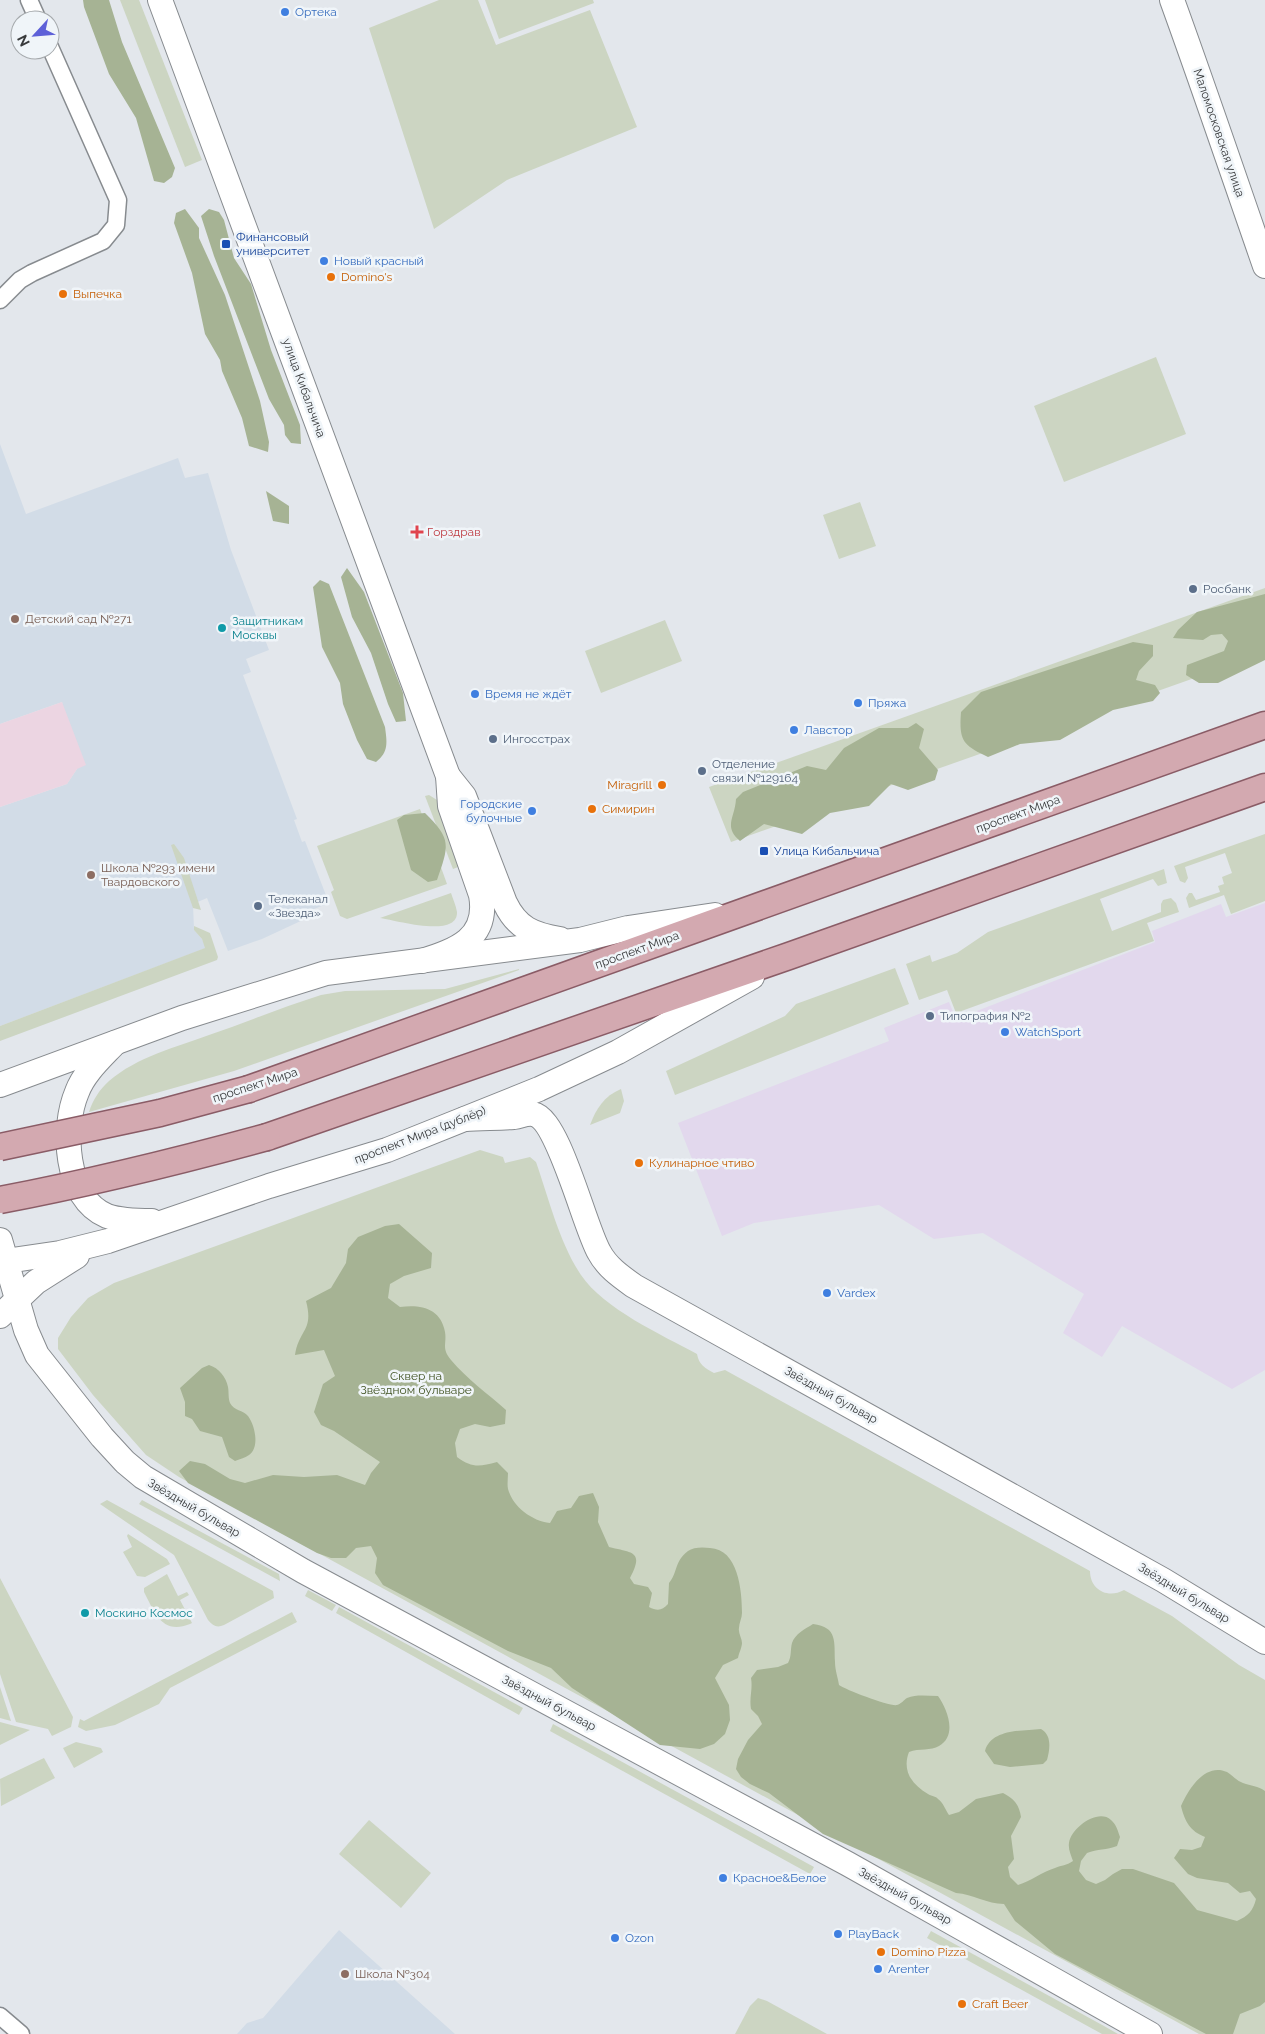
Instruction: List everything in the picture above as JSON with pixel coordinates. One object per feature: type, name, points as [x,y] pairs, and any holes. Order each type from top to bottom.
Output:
[{"type":"main road","name":"проспект Мира","points":[[0,1146],[160,1113],[249,1089],[1265,725]]},
{"type":"main road","points":[[0,1200],[65,1188],[174,1163],[267,1136],[789,956],[1265,787]]},
{"type":"street","name":"улица Кибальчича","points":[[160,0],[448,776],[450,806],[480,895],[482,911],[475,932],[465,944],[452,951],[422,961]]},
{"type":"street","name":"Маломосковская улица","points":[[1172,0],[1202,80],[1222,146],[1265,266]]},
{"type":"street","points":[[0,300],[20,280],[32,273],[103,241],[116,225],[118,200],[55,60]]},
{"type":"street","name":"улица Кибальчича","points":[[448,776],[464,796],[512,917],[522,927],[537,934],[559,939],[580,940]]},
{"type":"street","points":[[0,1084],[182,1018],[326,974],[580,940],[628,928],[752,909]]},
{"type":"street","name":"проспект Мира (дублёр)","points":[[2,1255],[60,1253],[108,1242],[166,1220],[269,1186],[387,1150],[539,1089],[618,1052],[789,956]]},
{"type":"street","points":[[118,1040],[84,1078],[75,1098],[68,1135],[68,1148],[74,1174],[87,1200],[105,1215],[140,1221],[166,1220]]},
{"type":"street","name":"Звёздный бульвар","points":[[465,1118],[516,1117],[526,1114],[538,1116],[545,1121],[561,1152],[587,1228],[599,1252],[606,1263],[634,1286],[1164,1580],[1265,1642]]},
{"type":"street","points":[[0,1316],[16,1299],[58,1266],[108,1242]]},
{"type":"street","name":"Звёздный бульвар","points":[[2,1255],[26,1330],[37,1355],[102,1437],[125,1462],[143,1477],[303,1571],[848,1864],[1150,2034]]},
{"type":"street","points":[[0,2016],[21,2034]]},
{"type":"shaded area","points":[[0,444],[26,514],[178,458],[185,478],[208,473],[231,550],[269,650],[246,659],[251,672],[243,675],[297,819],[294,820],[302,842],[305,841],[329,903],[309,911],[310,915],[304,917],[305,919],[262,939],[228,951],[207,898],[193,904],[194,930],[202,939],[206,948],[0,1026],[0,807],[67,784],[77,769],[62,702],[0,724]]},
{"type":"shaded area","points":[[62,702],[86,765],[77,769],[67,784],[0,807],[0,724]]},
{"type":"shaded area","points":[[1265,903],[1265,1370],[1232,1389],[1122,1326],[1102,1357],[1063,1333],[1084,1294],[983,1233],[934,1239],[879,1205],[754,1223],[722,1236],[678,1123],[889,1041],[884,1028],[949,1002],[956,1019],[1155,942],[1152,931],[1221,904],[1226,917]]},
{"type":"shaded area","name":"Школа №304","points":[[339,1930],[455,2034],[237,2034],[247,2023],[263,2018]]},
{"type":"green space","points":[[83,0],[109,0],[122,42],[175,168],[172,177],[164,183],[154,181],[136,118],[109,74]]},
{"type":"green space","points":[[120,0],[139,0],[202,160],[185,167]]},
{"type":"green space","points":[[439,0],[478,0],[496,45],[590,10],[637,127],[507,180],[434,229],[369,28]]},
{"type":"green space","points":[[485,0],[593,0],[594,3],[499,39]]},
{"type":"green space","points":[[185,209],[199,228],[199,238],[225,295],[260,401],[269,442],[268,452],[249,446],[242,418],[222,371],[220,360],[205,334],[192,273],[174,223],[176,213]]},
{"type":"green space","points":[[209,209],[219,212],[224,220],[234,258],[251,284],[271,350],[300,425],[301,444],[291,443],[285,435],[284,425],[269,399],[214,256],[201,216]]},
{"type":"green space","points":[[1156,357],[1186,434],[1064,482],[1034,406]]},
{"type":"green space","points":[[266,491],[289,506],[289,524],[273,521]]},
{"type":"green space","points":[[860,502],[876,546],[839,559],[823,515]]},
{"type":"green space","points":[[347,568],[364,592],[403,693],[406,721],[396,722],[371,653],[352,617],[341,577]]},
{"type":"green space","points":[[320,580],[329,584],[385,727],[385,750],[376,762],[367,759],[357,740],[343,704],[340,683],[322,647],[313,587]]},
{"type":"green space","points":[[1265,588],[1265,653],[731,842],[709,787]]},
{"type":"green space","points":[[1265,594],[1265,660],[1218,683],[1199,683],[1186,675],[1187,665],[1224,651],[1228,641],[1222,634],[1211,635],[1203,640],[1173,638],[1178,630],[1197,612]]},
{"type":"green space","points":[[665,620],[682,661],[601,693],[585,651]]},
{"type":"green space","points":[[1133,642],[1153,645],[1153,656],[1139,671],[1136,680],[1155,685],[1160,693],[1153,701],[1113,710],[1060,740],[1020,744],[988,757],[973,749],[964,741],[961,729],[961,712],[981,692]]},
{"type":"green space","points":[[916,723],[924,729],[919,748],[938,770],[935,780],[908,790],[891,784],[869,806],[830,813],[802,834],[764,824],[740,841],[735,836],[732,831],[731,821],[736,799],[743,792],[807,766],[826,770],[844,748],[879,728],[908,728]]},
{"type":"green space","points":[[429,795],[437,800],[463,865],[453,869],[425,796]]},
{"type":"green space","points":[[420,809],[447,884],[347,919],[340,916],[331,892],[334,890],[317,846]]},
{"type":"green space","points":[[425,813],[440,830],[446,844],[444,859],[437,880],[428,882],[411,870],[397,820],[404,815]]},
{"type":"green space","points":[[1265,834],[1265,901],[1231,914],[1224,895],[1189,908],[1186,898],[1189,893],[1192,893],[1196,900],[1220,892],[1218,886],[1224,884],[1222,877],[1232,873],[1225,853],[1185,867],[1188,878],[1185,883],[1180,881],[1174,866]]},
{"type":"green space","points":[[174,844],[184,858],[201,910],[193,908],[171,845]]},
{"type":"green space","points":[[1164,869],[1167,883],[1158,886],[1153,879],[1100,899],[1112,931],[1161,912],[1163,900],[1171,898],[1176,903],[1179,912],[1147,923],[1154,941],[956,1013],[947,990],[919,1000],[906,964],[930,955],[932,962],[957,953],[988,932]]},
{"type":"green space","points":[[451,893],[457,912],[455,920],[448,925],[424,926],[380,918]]},
{"type":"green space","points":[[194,926],[210,933],[218,957],[217,960],[0,1041],[0,1026],[205,948],[202,939],[194,930]]},
{"type":"green space","points":[[895,968],[909,1004],[675,1095],[666,1071],[785,1016],[796,1004]]},
{"type":"green space","points":[[519,969],[234,1071],[89,1112],[92,1103],[105,1084],[132,1065],[170,1048],[321,995],[345,991],[445,989]]},
{"type":"green space","points":[[621,1089],[624,1101],[620,1113],[590,1125],[601,1104],[610,1095]]},
{"type":"green space","name":"Сквер на Звёздном бульваре","points":[[480,1150],[503,1157],[505,1163],[530,1157],[536,1162],[555,1220],[573,1262],[591,1287],[619,1310],[651,1330],[697,1354],[701,1364],[714,1373],[725,1370],[1090,1571],[1093,1583],[1101,1591],[1112,1594],[1124,1590],[1172,1616],[1239,1665],[1265,1680],[1265,2034],[1199,2034],[179,1477],[146,1455],[93,1395],[58,1349],[58,1338],[71,1317],[88,1298],[114,1283]]},
{"type":"green space","points":[[399,1224],[432,1253],[431,1268],[404,1276],[390,1284],[388,1298],[400,1307],[422,1307],[434,1313],[443,1324],[445,1349],[448,1356],[457,1367],[506,1410],[505,1424],[490,1427],[475,1424],[460,1429],[455,1443],[457,1457],[476,1466],[497,1462],[508,1473],[508,1489],[514,1502],[524,1512],[543,1522],[550,1523],[557,1511],[571,1508],[579,1496],[593,1493],[599,1507],[598,1522],[609,1547],[630,1552],[636,1558],[630,1578],[634,1584],[648,1587],[652,1593],[649,1607],[657,1610],[664,1608],[668,1604],[669,1583],[680,1559],[690,1550],[704,1547],[719,1550],[727,1555],[732,1563],[741,1593],[742,1613],[739,1630],[742,1645],[738,1658],[723,1665],[715,1678],[729,1705],[730,1720],[725,1734],[714,1744],[700,1749],[660,1745],[572,1688],[551,1668],[508,1651],[383,1585],[375,1573],[377,1558],[371,1546],[356,1548],[346,1558],[331,1558],[317,1553],[188,1483],[179,1471],[190,1461],[205,1464],[230,1479],[245,1483],[273,1475],[304,1477],[337,1475],[365,1485],[371,1473],[380,1462],[334,1431],[321,1425],[314,1412],[323,1384],[335,1376],[324,1350],[295,1355],[307,1324],[308,1311],[306,1301],[331,1288],[346,1263],[348,1249],[358,1237],[385,1226]]},
{"type":"green space","points":[[209,1365],[216,1368],[224,1376],[228,1387],[230,1403],[234,1408],[248,1416],[253,1425],[255,1442],[252,1452],[235,1461],[229,1457],[222,1437],[200,1431],[192,1419],[185,1416],[185,1402],[180,1388],[202,1368]]},
{"type":"green space","points":[[107,1500],[273,1591],[274,1598],[224,1625],[213,1625],[208,1620],[174,1555],[100,1504]]},
{"type":"green space","points":[[142,1500],[279,1574],[280,1581],[139,1504]]},
{"type":"green space","points":[[128,1534],[167,1559],[170,1564],[145,1577],[137,1576],[123,1552],[132,1547],[127,1536]]},
{"type":"green space","points":[[167,1574],[178,1596],[187,1592],[189,1595],[180,1600],[192,1623],[190,1624],[173,1627],[166,1624],[156,1614],[144,1592],[144,1588]]},
{"type":"green space","points":[[0,1578],[73,1717],[71,1727],[52,1736],[48,1729],[16,1722],[0,1674]]},
{"type":"green space","points":[[308,1590],[336,1605],[332,1611],[305,1596]]},
{"type":"green space","points":[[339,1607],[523,1708],[519,1715],[336,1613]]},
{"type":"green space","points":[[292,1612],[297,1622],[170,1688],[159,1704],[115,1725],[86,1731],[78,1727],[80,1719],[84,1721]]},
{"type":"green space","points":[[813,1624],[827,1628],[831,1632],[839,1685],[868,1698],[893,1705],[897,1705],[907,1698],[915,1696],[938,1696],[945,1708],[949,1722],[948,1735],[945,1741],[936,1748],[909,1752],[907,1771],[909,1776],[922,1790],[940,1800],[949,1815],[959,1812],[976,1799],[1003,1793],[1013,1800],[1019,1809],[1021,1817],[1011,1836],[1014,1859],[1008,1867],[1010,1877],[1018,1885],[1073,1861],[1069,1845],[1075,1831],[1086,1821],[1099,1816],[1106,1817],[1117,1828],[1120,1837],[1117,1846],[1087,1853],[1081,1861],[1079,1871],[1086,1880],[1096,1884],[1122,1869],[1133,1869],[1174,1883],[1197,1910],[1237,1921],[1252,1910],[1256,1899],[1250,1891],[1240,1893],[1228,1883],[1197,1878],[1188,1874],[1174,1858],[1180,1849],[1192,1850],[1201,1847],[1205,1837],[1195,1832],[1189,1825],[1184,1817],[1181,1806],[1198,1779],[1212,1771],[1227,1772],[1241,1782],[1265,1791],[1265,2002],[1240,2014],[1233,2034],[1206,2034],[1055,1954],[1015,1921],[1004,1904],[956,1893],[823,1834],[769,1793],[750,1784],[741,1777],[736,1769],[738,1759],[748,1740],[762,1724],[758,1716],[751,1709],[751,1678],[757,1670],[778,1667],[788,1663],[793,1640]]},
{"type":"green space","points":[[0,1687],[11,1721],[0,1718]]},
{"type":"green space","points":[[0,1722],[30,1730],[0,1745]]},
{"type":"green space","points":[[553,1724],[814,1867],[810,1874],[550,1731]]},
{"type":"green space","points":[[1041,1729],[1049,1739],[1047,1760],[1043,1764],[1010,1767],[994,1764],[985,1751],[988,1744],[1000,1735],[1008,1732]]},
{"type":"green space","points":[[76,1742],[101,1748],[103,1752],[74,1768],[63,1748]]},
{"type":"green space","points":[[44,1758],[55,1778],[1,1806],[0,1779]]},
{"type":"green space","points":[[369,1820],[431,1873],[401,1908],[339,1854]]},
{"type":"green space","points":[[931,1931],[1118,2034],[1102,2034],[927,1938]]},
{"type":"green space","points":[[758,1998],[767,2001],[827,2034],[735,2034],[750,2006]]},
{"type":"place","name":"Ортека","points":[[285,12]]},
{"type":"place","name":"Финансовый университет","points":[[226,244]]},
{"type":"place","name":"Новый красный","points":[[324,261]]},
{"type":"place","name":"Domino's","points":[[331,277]]},
{"type":"place","name":"Выпечка","points":[[63,294]]},
{"type":"place","name":"Горздрав","points":[[417,532]]},
{"type":"place","name":"Росбанк","points":[[1193,589]]},
{"type":"place","name":"Детский сад №271","points":[[15,619]]},
{"type":"place","name":"Защитникам Москвы","points":[[222,628]]},
{"type":"place","name":"Время не ждёт","points":[[475,694]]},
{"type":"place","name":"Пряжа","points":[[858,703]]},
{"type":"place","name":"Лавстор","points":[[794,730]]},
{"type":"place","name":"Ингосстрах","points":[[493,739]]},
{"type":"place","name":"Отделение связи №129164","points":[[702,771]]},
{"type":"place","name":"Miragrill","points":[[662,785]]},
{"type":"place","name":"Симирин","points":[[592,809]]},
{"type":"place","name":"Городские булочные","points":[[532,811]]},
{"type":"place","name":"Улица Кибальчича","points":[[764,851]]},
{"type":"place","name":"Школа №293 имени Твардовского","points":[[91,875]]},
{"type":"place","name":"Телеканал «Звезда»","points":[[258,906]]},
{"type":"place","name":"Типография №2","points":[[930,1016]]},
{"type":"place","name":"WatchSport","points":[[1005,1032]]},
{"type":"place","name":"Кулинарное чтиво","points":[[639,1163]]},
{"type":"place","name":"Vardex","points":[[827,1293]]},
{"type":"place","name":"Москино Космос","points":[[85,1613]]},
{"type":"place","name":"Красное&Белое","points":[[723,1878]]},
{"type":"place","name":"PlayBack","points":[[838,1934]]},
{"type":"place","name":"Ozon","points":[[615,1938]]},
{"type":"place","name":"Domino Pizza","points":[[881,1952]]},
{"type":"place","name":"Arenter","points":[[878,1969]]},
{"type":"place","name":"Школа №304","points":[[345,1974]]},
{"type":"place","name":"Craft Beer","points":[[962,2004]]}]
